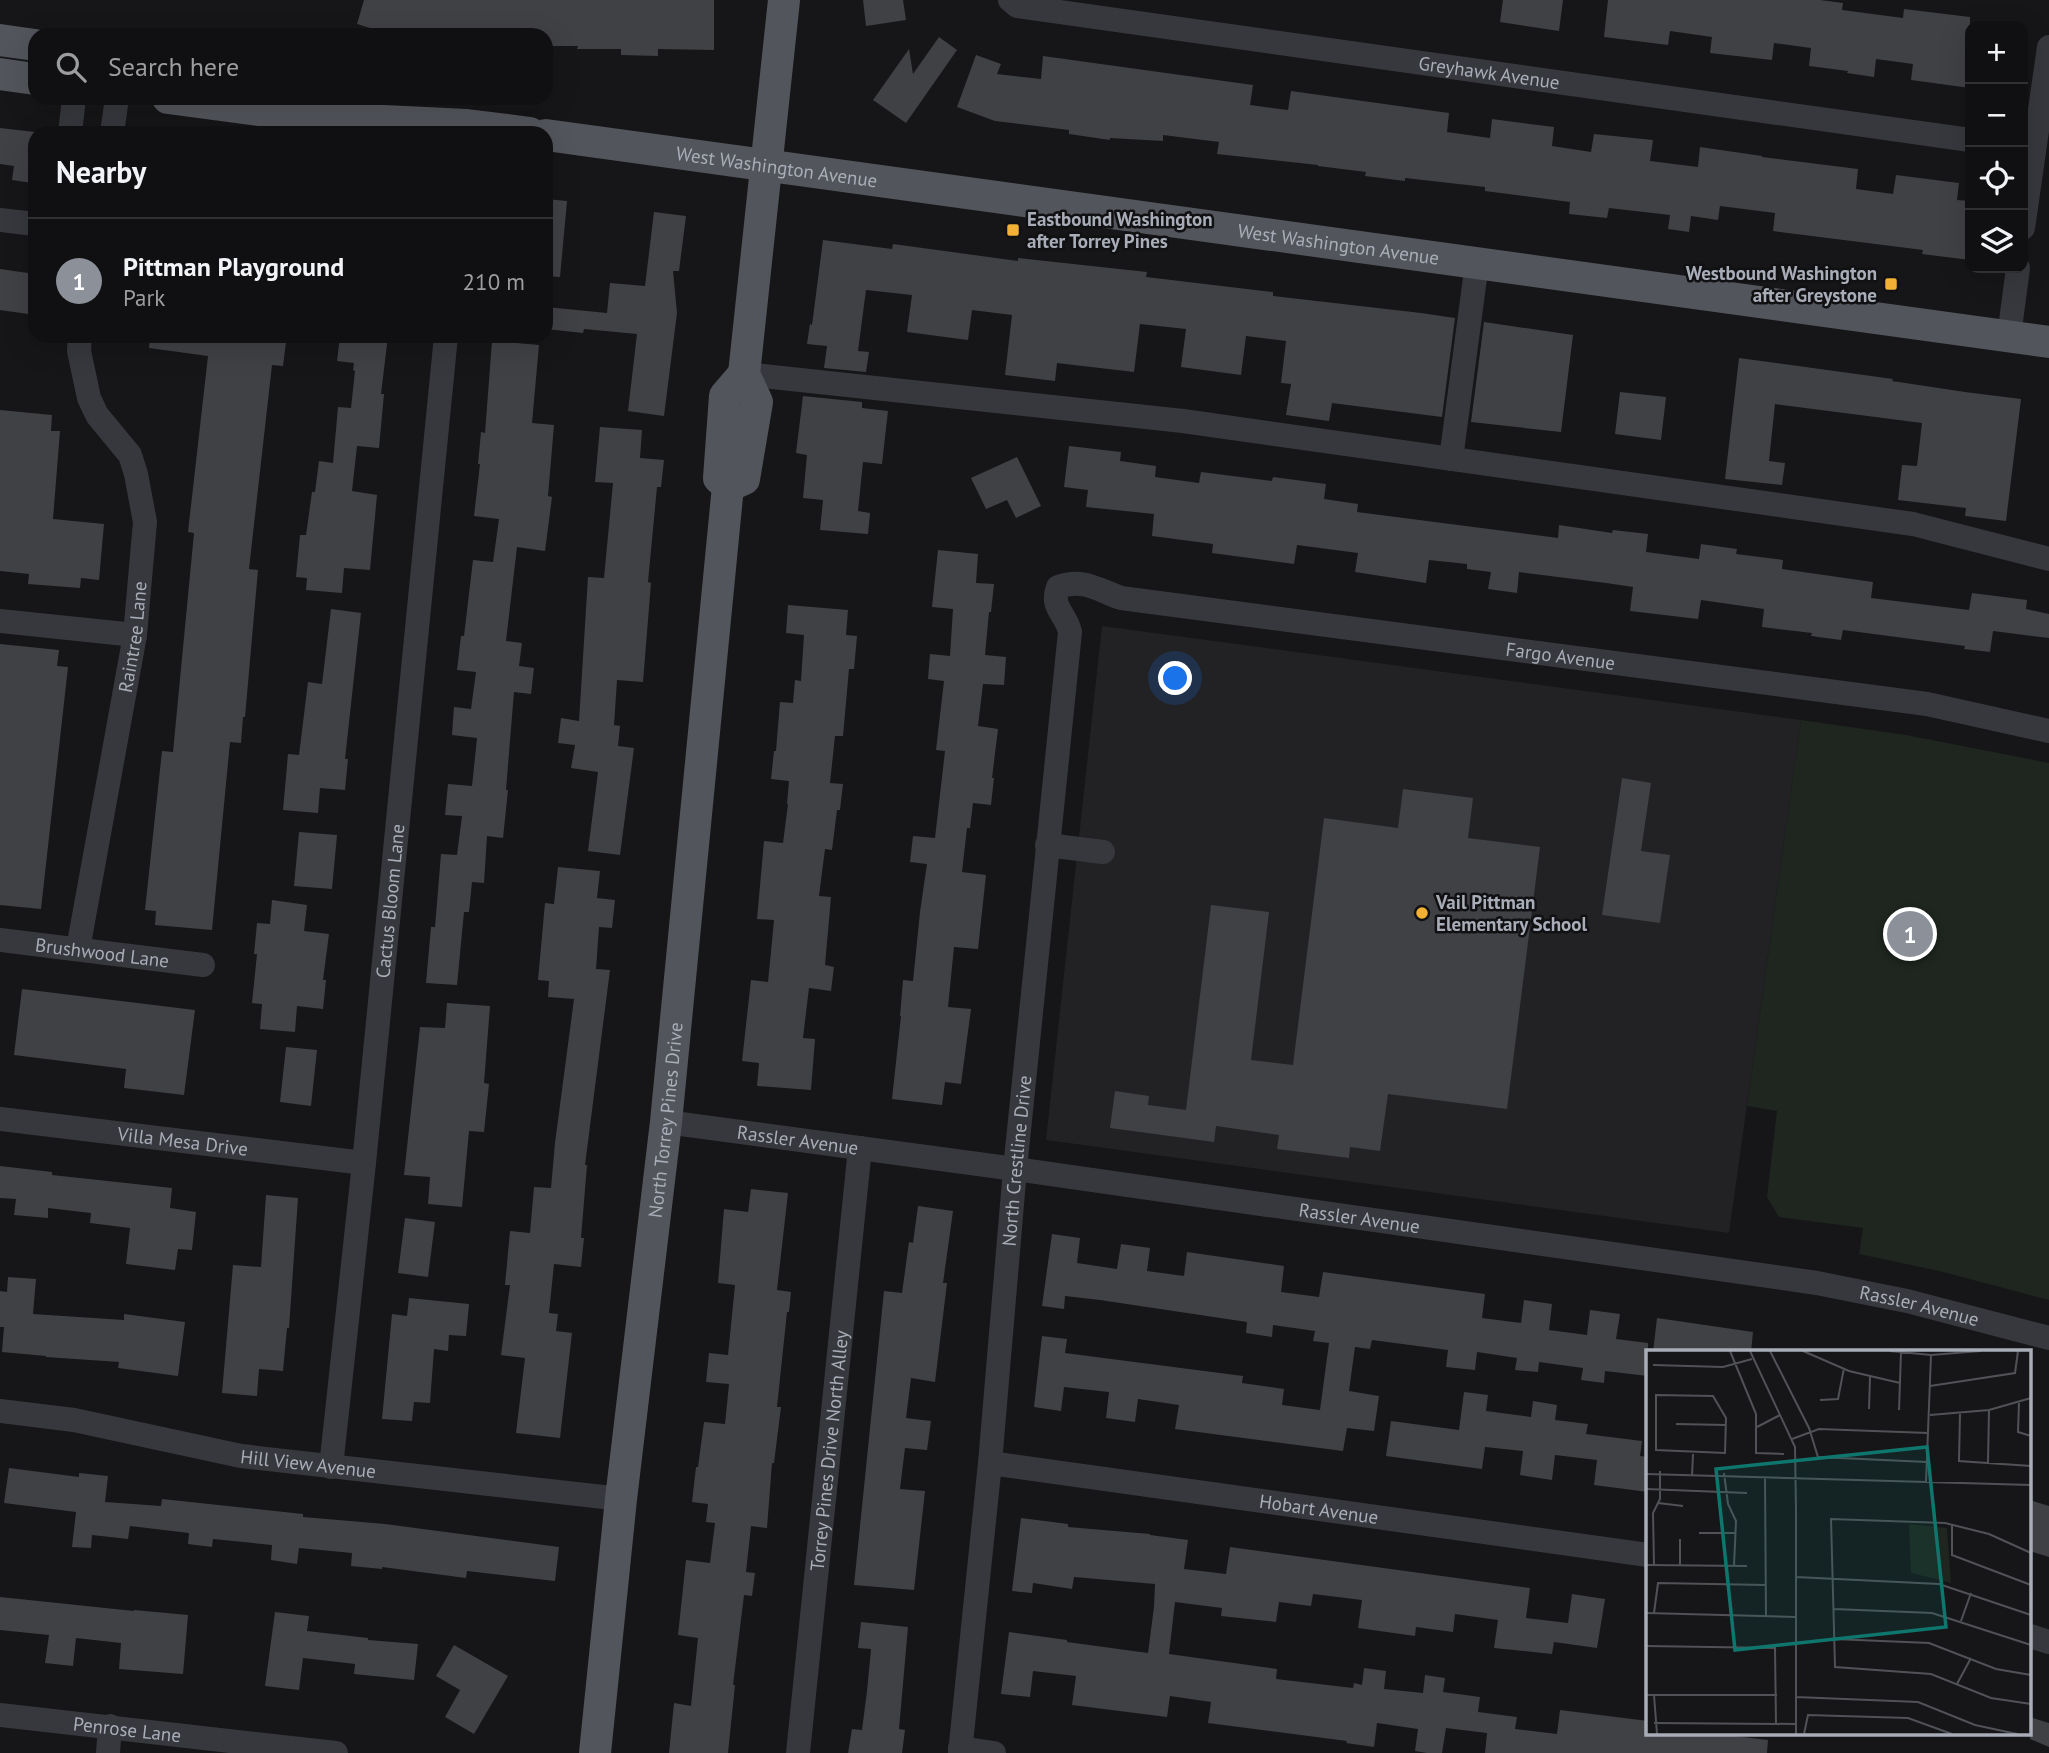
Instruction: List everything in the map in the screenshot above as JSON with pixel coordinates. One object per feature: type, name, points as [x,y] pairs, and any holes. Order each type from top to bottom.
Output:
[{"type":"main road","name":"North Torrey Pines Drive","points":[[595,1753],[621,1499],[666,1122],[728,486],[719,478],[725,396],[744,374],[784,0]]},
{"type":"main road","points":[[0,40],[28,44]]},
{"type":"main road","points":[[0,75],[28,78]]},
{"type":"main road","points":[[221,105],[320,118],[427,126]]},
{"type":"main road","points":[[390,105],[457,126]]},
{"type":"main road","name":"West Washington Avenue","points":[[553,136],[2049,342]]},
{"type":"street","name":"Greyhawk Avenue","points":[[1010,0],[1017,6],[1965,139]]},
{"type":"street","points":[[2028,148],[2049,47]]},
{"type":"street","points":[[71,126],[73,105]]},
{"type":"street","points":[[114,126],[116,105]]},
{"type":"street","points":[[0,219],[28,223]]},
{"type":"street","points":[[1451,459],[1477,263]]},
{"type":"street","points":[[2009,336],[2017,273]]},
{"type":"street","name":"Raintree Lane","points":[[78,949],[135,635],[145,522],[130,455],[97,415],[89,398],[80,343]]},
{"type":"street","name":"Cactus Bloom Lane","points":[[331,1467],[445,343]]},
{"type":"street","points":[[744,374],[1183,421],[1913,524],[2049,559]]},
{"type":"street","name":"Fargo Avenue","points":[[1070,583],[1093,586],[1121,598],[1927,704],[2049,731]]},
{"type":"street","name":"North Crestline Drive","points":[[960,1751],[990,1463],[1015,1169],[1070,632],[1065,616],[1057,608],[1055,597],[1058,587],[1070,583]]},
{"type":"street","points":[[0,621],[135,635]]},
{"type":"street","points":[[1047,845],[1103,852]]},
{"type":"street","name":"Brushwood Lane","points":[[0,940],[204,965]]},
{"type":"street","name":"Villa Mesa Drive","points":[[0,1119],[364,1163]]},
{"type":"street","name":"Rassler Avenue","points":[[666,1122],[1817,1283],[1907,1301],[2049,1338]]},
{"type":"street","name":"Torrey Pines Drive North Alley","points":[[798,1753],[860,1148]]},
{"type":"street","name":"Hill View Avenue","points":[[0,1411],[74,1420],[241,1456],[621,1499]]},
{"type":"street","name":"Hobart Avenue","points":[[990,1463],[1646,1555]]},
{"type":"street","points":[[2032,1637],[2049,1643]]},
{"type":"street","name":"Penrose Lane","points":[[0,1715],[336,1753]]},
{"type":"street","points":[[108,1753],[110,1726]]},
{"type":"street","points":[[960,1751],[994,1753]]},
{"type":"shaded area","name":"Vail Pittman Elementary School","points":[[1102,626],[1801,720],[1729,1233],[1046,1140]]},
{"type":"shaded area","points":[[1801,720],[1906,735],[2049,763],[2049,1300],[1939,1271],[1859,1254],[1863,1228],[1779,1217],[1767,1197],[1777,1111],[1747,1106]]},
{"type":"building","points":[[364,0],[714,0],[714,50],[658,49],[658,56],[621,55],[621,49],[553,46],[553,28],[370,28],[357,24]]},
{"type":"building","points":[[863,0],[903,0],[906,20],[866,26]]},
{"type":"building","points":[[1503,0],[1563,0],[1559,31],[1500,22]]},
{"type":"building","points":[[1608,0],[1820,0],[1843,3],[1842,10],[1903,18],[1904,9],[1970,17],[1970,21],[1965,21],[1965,87],[1911,80],[1913,64],[1876,59],[1874,77],[1809,66],[1811,48],[1774,43],[1772,60],[1710,53],[1712,37],[1670,31],[1668,45],[1604,37]]},
{"type":"building","points":[[939,37],[957,50],[906,123],[873,100],[909,49],[913,74]]},
{"type":"building","points":[[976,55],[1001,64],[997,74],[1041,79],[1043,56],[1253,85],[1250,105],[1288,110],[1291,91],[1449,113],[1447,132],[1490,138],[1492,119],[1554,127],[1552,146],[1591,152],[1594,134],[1653,140],[1650,161],[1698,167],[1700,147],[1858,169],[1856,189],[1893,194],[1896,175],[1959,183],[1957,200],[1965,201],[1965,259],[1922,254],[1923,250],[1773,231],[1775,213],[1720,206],[1718,220],[1691,216],[1689,232],[1668,229],[1670,215],[1609,208],[1607,218],[1569,214],[1570,202],[1485,191],[1485,187],[1405,178],[1405,181],[1365,176],[1366,172],[1318,165],[1217,154],[1219,142],[1163,135],[1163,141],[1110,140],[1069,134],[1069,130],[995,121],[957,107]]},
{"type":"building","points":[[0,128],[28,131],[28,182],[12,180],[14,166],[0,164]]},
{"type":"building","points":[[553,200],[567,201],[560,277],[553,276]]},
{"type":"building","points":[[654,212],[686,216],[679,271],[673,271],[677,313],[664,416],[628,411],[637,334],[584,329],[583,333],[553,330],[553,308],[607,313],[610,283],[645,286]]},
{"type":"building","points":[[823,240],[892,249],[893,244],[1018,261],[1018,258],[1147,272],[1146,277],[1273,292],[1273,296],[1455,318],[1442,417],[1332,403],[1329,421],[1286,415],[1291,384],[1281,383],[1286,341],[1246,336],[1241,375],[1181,367],[1186,329],[1140,324],[1134,372],[1057,363],[1055,381],[1005,375],[1012,315],[972,310],[968,340],[907,332],[912,295],[866,290],[858,351],[869,352],[866,372],[824,368],[827,346],[807,344]]},
{"type":"building","points":[[0,269],[28,273],[28,314],[0,310]]},
{"type":"building","points":[[1484,322],[1573,335],[1561,432],[1471,422]]},
{"type":"building","points":[[149,343],[286,343],[283,366],[272,365],[249,569],[258,570],[245,717],[241,743],[230,742],[212,930],[155,925],[156,911],[145,910],[162,751],[173,752],[194,533],[188,532],[208,356],[149,348]]},
{"type":"building","points":[[339,343],[387,343],[381,394],[384,394],[379,448],[357,446],[352,491],[377,495],[370,570],[344,568],[342,593],[306,590],[307,578],[296,577],[300,535],[306,535],[319,461],[333,463],[338,407],[351,408],[354,363],[337,361]]},
{"type":"building","points":[[492,343],[539,345],[532,423],[554,425],[548,496],[552,497],[545,551],[517,547],[506,641],[522,643],[519,666],[534,668],[531,694],[514,692],[503,838],[487,836],[484,883],[472,882],[469,912],[464,912],[457,985],[426,983],[431,927],[435,927],[441,854],[457,855],[462,816],[445,815],[448,784],[472,786],[477,738],[452,735],[454,707],[471,709],[476,672],[457,670],[473,560],[493,562],[499,519],[474,516],[481,432],[485,433]]},
{"type":"building","points":[[1739,358],[2021,399],[2006,521],[1965,516],[1966,508],[1898,500],[1902,465],[1917,466],[1922,423],[1775,404],[1769,461],[1785,463],[1782,485],[1725,479]]},
{"type":"building","points":[[1620,392],[1666,397],[1661,440],[1615,434]]},
{"type":"building","points":[[803,396],[862,402],[862,408],[888,411],[882,464],[863,462],[858,511],[870,513],[868,534],[820,530],[823,500],[803,498],[807,455],[796,453]]},
{"type":"building","points":[[0,410],[52,415],[51,431],[60,431],[53,519],[104,524],[99,580],[81,578],[80,588],[28,584],[29,574],[0,571]]},
{"type":"building","points":[[600,427],[642,430],[640,458],[664,460],[661,487],[657,487],[648,582],[651,583],[643,682],[617,680],[614,725],[620,726],[618,746],[634,748],[620,855],[588,851],[598,772],[571,768],[575,745],[558,743],[561,718],[579,721],[588,577],[604,578],[613,483],[595,482]]},
{"type":"building","points":[[1069,446],[1121,452],[1120,461],[1156,466],[1155,477],[1199,483],[1201,472],[1272,481],[1273,477],[1326,484],[1324,499],[1358,504],[1357,512],[1558,538],[1559,525],[1612,533],[1613,530],[1648,534],[1646,552],[1699,559],[1701,544],[1737,549],[1736,554],[1783,560],[1782,569],[1873,582],[1871,598],[1969,610],[1972,593],[2027,600],[2026,609],[2049,614],[2049,638],[1993,631],[1990,652],[1964,649],[1965,646],[1843,630],[1841,640],[1811,636],[1812,633],[1762,627],[1764,609],[1701,600],[1698,619],[1630,611],[1633,587],[1606,583],[1519,572],[1517,593],[1488,589],[1491,572],[1467,569],[1467,564],[1429,560],[1426,583],[1355,572],[1358,553],[1297,545],[1294,564],[1212,553],[1213,544],[1152,536],[1154,514],[1086,507],[1088,490],[1064,487]]},
{"type":"building","points":[[1017,457],[1041,506],[1016,518],[1007,500],[986,509],[971,478]]},
{"type":"building","points":[[938,550],[978,554],[976,583],[994,584],[985,655],[1006,657],[1004,685],[983,684],[978,726],[998,729],[991,805],[973,803],[962,872],[986,875],[978,949],[954,947],[948,1007],[971,1009],[961,1084],[945,1082],[942,1105],[892,1099],[903,980],[913,981],[927,864],[910,862],[913,836],[935,838],[945,751],[936,750],[944,681],[928,679],[930,654],[950,656],[953,609],[932,607]]},
{"type":"building","points":[[788,605],[848,610],[846,635],[857,636],[854,669],[849,669],[843,736],[835,736],[830,783],[843,784],[840,810],[837,810],[832,850],[825,849],[819,896],[831,897],[825,965],[834,967],[831,991],[809,988],[803,1038],[815,1039],[811,1090],[757,1086],[759,1063],[742,1061],[751,980],[768,982],[771,952],[774,920],[757,919],[764,841],[783,843],[788,804],[789,781],[771,779],[780,702],[793,703],[795,680],[801,681],[804,635],[786,633]]},
{"type":"building","points":[[331,609],[361,613],[345,759],[348,759],[345,790],[320,788],[318,813],[283,810],[288,754],[299,755],[308,682],[322,684]]},
{"type":"building","points":[[0,644],[59,650],[57,666],[68,667],[41,909],[0,905]]},
{"type":"building","points":[[1622,778],[1651,783],[1641,851],[1670,855],[1660,923],[1602,915]]},
{"type":"building","points":[[1403,789],[1473,798],[1468,838],[1540,847],[1507,1109],[1388,1094],[1380,1151],[1350,1147],[1349,1158],[1277,1149],[1279,1135],[1216,1126],[1214,1142],[1110,1128],[1115,1091],[1149,1096],[1148,1105],[1186,1110],[1211,905],[1269,912],[1251,1060],[1293,1065],[1324,818],[1398,828]]},
{"type":"building","points":[[299,832],[337,835],[332,889],[294,886]]},
{"type":"building","points":[[558,867],[600,871],[597,898],[615,900],[612,928],[599,927],[596,969],[610,970],[585,1165],[581,1267],[554,1264],[549,1313],[558,1314],[556,1331],[572,1333],[560,1438],[516,1433],[525,1358],[501,1355],[510,1285],[505,1285],[510,1231],[530,1233],[534,1187],[551,1188],[574,999],[548,997],[549,981],[538,980],[545,903],[554,904]]},
{"type":"building","points":[[272,900],[307,905],[304,931],[329,934],[323,980],[326,980],[323,1009],[297,1006],[295,1032],[260,1029],[262,1004],[252,1003],[257,923],[270,924]]},
{"type":"building","points":[[22,989],[195,1010],[184,1095],[124,1088],[126,1069],[14,1055]]},
{"type":"building","points":[[447,1003],[490,1006],[484,1083],[489,1084],[484,1132],[469,1131],[462,1207],[428,1204],[430,1177],[404,1175],[420,1027],[445,1028]]},
{"type":"building","points":[[286,1047],[317,1050],[311,1106],[280,1102]]},
{"type":"building","points":[[0,1166],[52,1172],[52,1175],[172,1188],[170,1208],[196,1212],[192,1250],[178,1249],[175,1270],[126,1264],[130,1228],[90,1223],[91,1213],[48,1208],[48,1218],[14,1215],[16,1199],[0,1198]]},
{"type":"building","points":[[751,1189],[788,1193],[777,1290],[791,1292],[777,1407],[781,1407],[772,1463],[767,1528],[751,1526],[746,1572],[755,1573],[752,1596],[744,1595],[728,1753],[669,1753],[674,1703],[691,1706],[698,1638],[678,1635],[686,1560],[710,1563],[715,1523],[706,1522],[708,1504],[692,1502],[704,1422],[725,1424],[729,1384],[706,1382],[709,1353],[728,1355],[735,1285],[718,1283],[724,1209],[748,1212]]},
{"type":"building","points":[[266,1195],[298,1198],[289,1328],[283,1371],[259,1369],[257,1396],[222,1393],[233,1265],[261,1267]]},
{"type":"building","points":[[918,1206],[953,1211],[943,1283],[947,1283],[935,1382],[911,1378],[906,1418],[931,1421],[927,1450],[905,1448],[900,1489],[925,1491],[914,1590],[854,1585],[884,1291],[902,1293],[909,1242],[913,1243]]},
{"type":"building","points":[[405,1218],[435,1222],[428,1277],[398,1273]]},
{"type":"building","points":[[1052,1234],[1080,1238],[1077,1263],[1117,1269],[1121,1244],[1150,1248],[1147,1271],[1184,1276],[1187,1252],[1284,1266],[1281,1292],[1319,1297],[1323,1272],[1485,1294],[1482,1318],[1521,1323],[1524,1300],[1552,1304],[1549,1330],[1587,1335],[1590,1310],[1620,1314],[1616,1339],[1648,1343],[1646,1376],[1605,1371],[1604,1383],[1581,1380],[1583,1368],[1539,1362],[1538,1372],[1515,1370],[1517,1358],[1477,1352],[1475,1370],[1446,1367],[1448,1350],[1372,1340],[1370,1349],[1355,1347],[1349,1391],[1379,1396],[1374,1431],[1347,1428],[1343,1451],[1175,1429],[1179,1405],[1138,1399],[1135,1422],[1106,1418],[1109,1392],[1064,1387],[1061,1411],[1034,1407],[1042,1336],[1067,1339],[1065,1353],[1243,1376],[1242,1383],[1284,1389],[1282,1405],[1320,1410],[1329,1343],[1313,1341],[1315,1331],[1273,1325],[1272,1337],[1246,1333],[1247,1322],[1065,1296],[1064,1309],[1042,1306]]},
{"type":"building","points":[[8,1277],[36,1279],[33,1314],[124,1320],[124,1314],[185,1322],[178,1376],[118,1368],[119,1362],[2,1352],[4,1327],[0,1327],[0,1291],[7,1292]]},
{"type":"building","points":[[409,1298],[469,1304],[466,1336],[449,1335],[448,1351],[434,1349],[430,1403],[414,1402],[412,1421],[382,1419],[392,1314],[407,1316]]},
{"type":"building","points":[[1657,1318],[1753,1332],[1751,1350],[1653,1350]]},
{"type":"building","points":[[1464,1392],[1488,1395],[1486,1411],[1531,1417],[1533,1401],[1557,1405],[1555,1420],[1588,1424],[1586,1434],[1642,1441],[1640,1456],[1646,1457],[1646,1492],[1594,1485],[1597,1460],[1555,1455],[1552,1480],[1520,1475],[1523,1451],[1485,1447],[1482,1469],[1386,1456],[1391,1421],[1459,1430]]},
{"type":"building","points":[[9,1468],[79,1477],[79,1473],[108,1476],[105,1502],[161,1506],[162,1499],[559,1547],[555,1581],[467,1571],[466,1578],[382,1567],[351,1566],[352,1553],[299,1548],[297,1564],[271,1560],[272,1545],[213,1539],[212,1547],[188,1544],[189,1533],[130,1526],[128,1539],[92,1535],[91,1548],[72,1547],[76,1512],[4,1503]]},
{"type":"building","points":[[2032,1501],[2049,1506],[2049,1557],[2032,1552]]},
{"type":"building","points":[[1021,1518],[1068,1524],[1068,1527],[1188,1540],[1184,1569],[1226,1574],[1230,1547],[1530,1588],[1526,1618],[1568,1623],[1572,1594],[1605,1599],[1597,1648],[1554,1642],[1552,1654],[1494,1648],[1498,1620],[1455,1614],[1453,1632],[1416,1627],[1415,1636],[1358,1628],[1362,1600],[1313,1594],[1311,1606],[1279,1602],[1276,1622],[1221,1616],[1222,1608],[1175,1602],[1169,1654],[1277,1669],[1276,1679],[1353,1688],[1354,1683],[1362,1685],[1364,1668],[1386,1671],[1384,1689],[1423,1693],[1425,1675],[1445,1678],[1443,1692],[1480,1697],[1478,1712],[1517,1717],[1515,1729],[1557,1734],[1560,1710],[1646,1721],[1646,1736],[1734,1736],[1768,1740],[1767,1753],[1485,1753],[1487,1733],[1446,1728],[1442,1753],[1427,1753],[1415,1751],[1418,1729],[1377,1723],[1374,1747],[1208,1723],[1211,1702],[1170,1696],[1167,1717],[1072,1705],[1076,1676],[1033,1671],[1030,1697],[1001,1694],[1009,1632],[1148,1653],[1155,1584],[1074,1577],[1072,1589],[1033,1583],[1032,1593],[1012,1591]]},
{"type":"building","points":[[0,1597],[188,1615],[183,1674],[119,1669],[121,1643],[76,1638],[73,1666],[45,1663],[49,1635],[0,1630]]},
{"type":"building","points":[[275,1612],[309,1616],[307,1631],[418,1644],[414,1680],[354,1674],[355,1664],[303,1658],[299,1690],[265,1686]]},
{"type":"building","points":[[861,1622],[908,1627],[899,1729],[905,1730],[902,1753],[848,1753],[852,1729],[862,1730],[867,1691],[871,1649],[858,1648]]},
{"type":"building","points":[[454,1645],[508,1676],[474,1734],[445,1717],[460,1690],[436,1676]]},
{"type":"building","points":[[2032,1718],[2049,1723],[2049,1747],[2030,1739]]},
{"type":"place","name":"Eastbound Washington after Torrey Pines","points":[[1013,230]]},
{"type":"place","name":"Westbound Washington after Greystone","points":[[1891,284]]},
{"type":"place","name":"Vail Pittman Elementary School","points":[[1422,913]]},
{"type":"place","name":"Pittman Playground","points":[[1910,934]]}]
